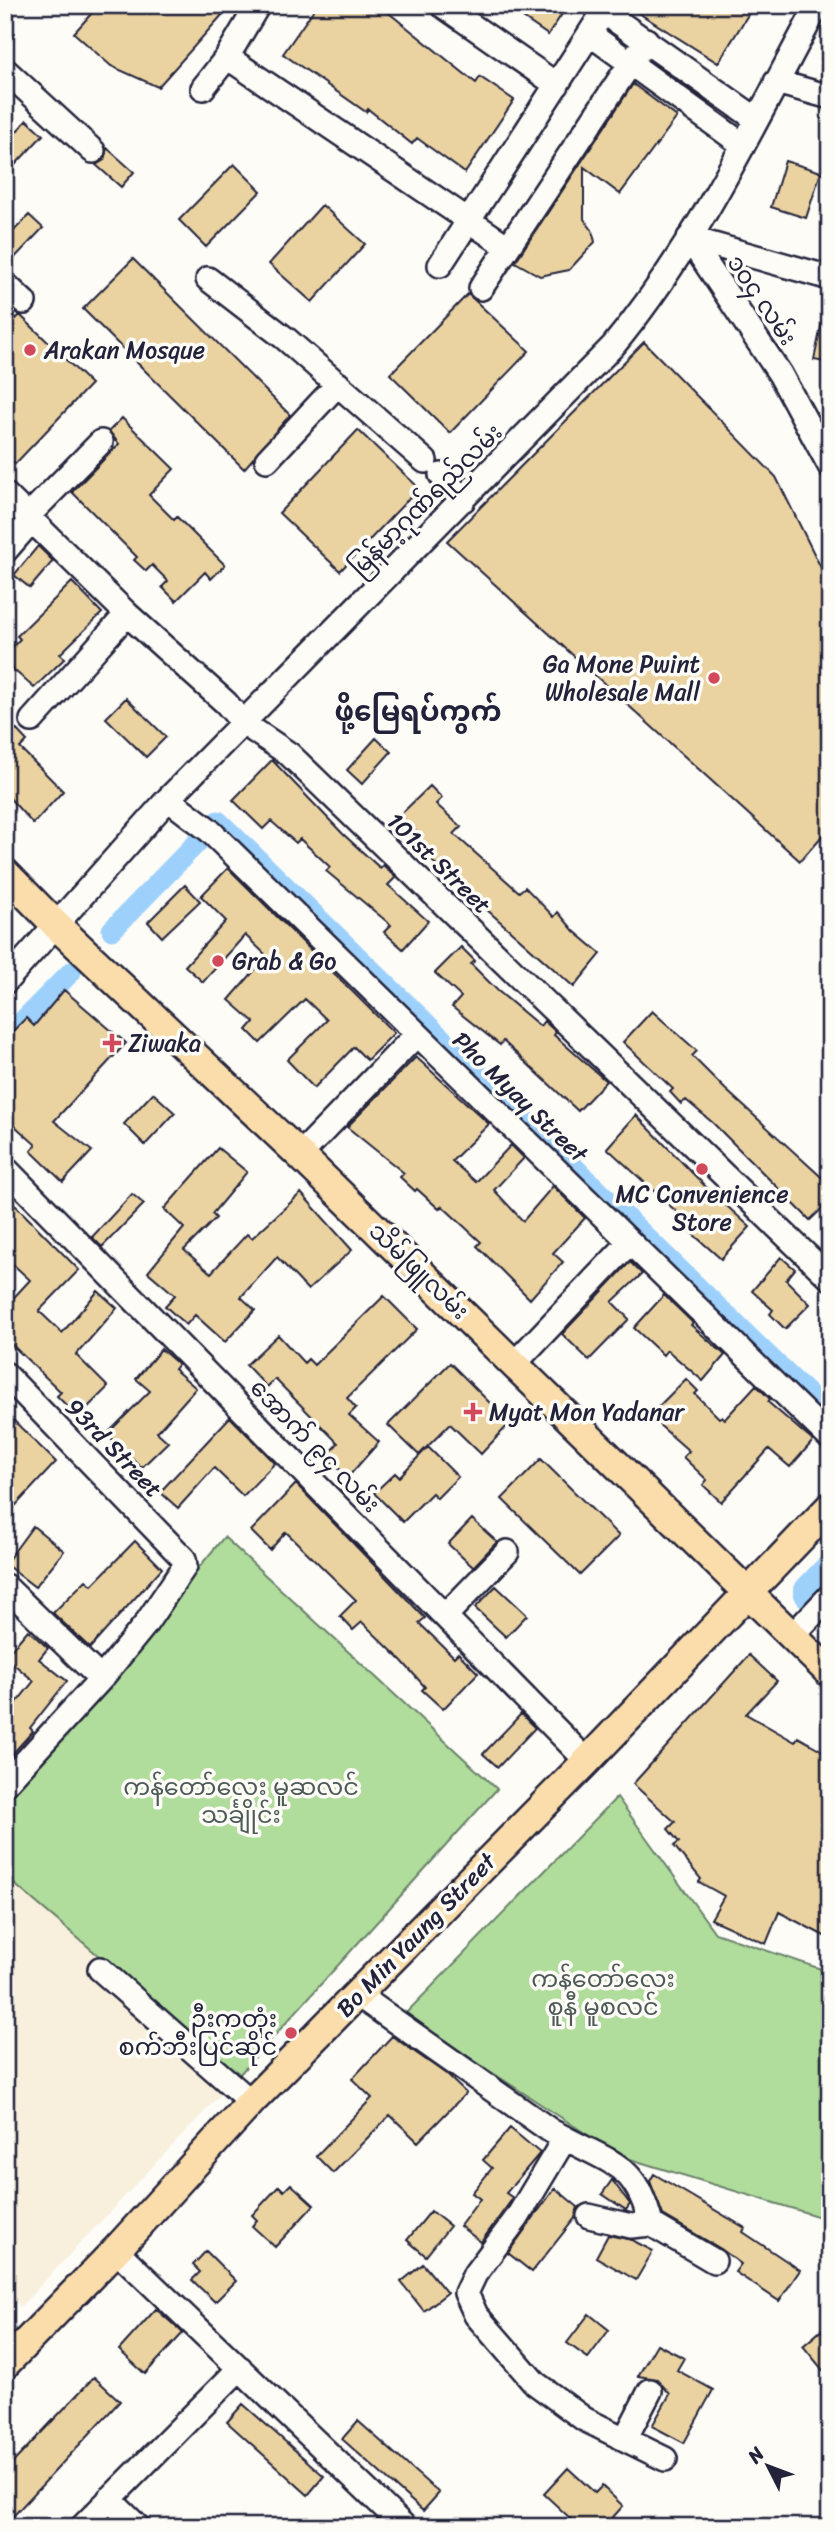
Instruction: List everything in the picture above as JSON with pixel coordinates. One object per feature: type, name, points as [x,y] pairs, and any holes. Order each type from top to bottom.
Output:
[{"type":"main road","name":"သိမ်ဖြူလမ်း","points":[[5,873],[56,925],[300,1155],[830,1673]]},
{"type":"main road","name":"Bo Min Yaung Street","points":[[5,2364],[116,2250],[251,2102],[587,1761],[830,1507]]},
{"type":"street","points":[[203,88],[227,57],[258,5]]},
{"type":"street","points":[[442,5],[557,85]]},
{"type":"street","name":"မြန်မာ့ဂုဏ်ရည်လမ်း","points":[[5,982],[168,799],[613,346],[637,317],[689,238],[743,145],[818,5]]},
{"type":"street","points":[[440,265],[606,9],[756,120]]},
{"type":"street","points":[[590,34],[743,145]]},
{"type":"street","points":[[481,288],[646,40]]},
{"type":"street","points":[[227,57],[508,247]]},
{"type":"street","points":[[5,70],[93,150]]},
{"type":"street","points":[[776,82],[830,97]]},
{"type":"street","points":[[689,238],[830,278]]},
{"type":"street","name":"၁၀၄ လမ်း","points":[[689,238],[780,374],[828,459]]},
{"type":"street","points":[[208,279],[338,384],[433,468],[463,500]]},
{"type":"street","points":[[5,284],[24,302]]},
{"type":"street","points":[[267,460],[338,384]]},
{"type":"street","points":[[5,551],[30,518],[101,442]]},
{"type":"street","name":"101st Street","points":[[5,494],[243,723],[289,754],[830,1278]]},
{"type":"street","points":[[32,720],[127,614]]},
{"type":"street","name":"Pho Myay Street","points":[[168,799],[209,830],[830,1438]]},
{"type":"street","points":[[300,1155],[417,1034]]},
{"type":"street","name":"အောက် ၉၄ လမ်း","points":[[5,1168],[587,1761]]},
{"type":"street","points":[[514,1364],[630,1242]]},
{"type":"street","name":"93rd Street","points":[[5,1374],[184,1559],[185,1566],[174,1583],[101,1679]]},
{"type":"street","points":[[445,1616],[507,1552]]},
{"type":"street","points":[[5,1586],[101,1679],[5,1784]]},
{"type":"street","points":[[792,1636],[830,1597]]},
{"type":"street","points":[[100,1969],[251,2102]]},
{"type":"street","points":[[358,1995],[551,2131],[632,2177],[651,2224]]},
{"type":"street","points":[[565,2137],[517,2218],[475,2274],[466,2293],[475,2315],[535,2383],[584,2418],[665,2459]]},
{"type":"street","points":[[589,2216],[631,2226],[651,2224],[714,2261]]},
{"type":"street","points":[[116,2250],[405,2527]]},
{"type":"street","points":[[82,2527],[240,2368]]},
{"type":"street","points":[[625,2440],[650,2391]]},
{"type":"street","points":[[109,2499],[138,2527]]},
{"type":"shaded area","points":[[12,1882],[239,2075],[20,2307],[5,2284],[5,1889]]},
{"type":"green space","name":"ကန်တော်လေး မူဆလင် သင်္ချိုင်း","points":[[224,1537],[497,1789],[239,2075],[12,1882],[5,1868],[5,1802]]},
{"type":"green space","name":"ကန်တော်လေး စူနီ မူစလင်","points":[[617,1797],[715,1933],[830,1972],[830,2220],[620,2156],[404,2015]]},
{"type":"building","points":[[99,5],[231,5],[158,87],[111,66],[74,33]]},
{"type":"building","points":[[317,5],[379,5],[476,83],[480,77],[514,100],[465,173],[417,138],[412,144],[368,109],[366,112],[283,54]]},
{"type":"building","points":[[504,5],[568,5],[548,35]]},
{"type":"building","points":[[626,5],[754,5],[718,63]]},
{"type":"building","points":[[633,84],[677,117],[620,194],[584,167],[584,219],[592,230],[595,242],[569,270],[540,276],[515,262]]},
{"type":"building","points":[[27,120],[43,135],[14,166],[5,158],[5,144]]},
{"type":"building","points":[[107,148],[134,172],[121,187],[96,165],[104,160]]},
{"type":"building","points":[[785,161],[821,172],[806,218],[771,207]]},
{"type":"building","points":[[234,164],[261,191],[206,247],[179,220]]},
{"type":"building","points":[[322,205],[365,244],[312,302],[269,264]]},
{"type":"building","points":[[29,215],[43,228],[5,268],[5,240]]},
{"type":"building","points":[[133,259],[290,415],[244,469],[83,309]]},
{"type":"building","points":[[468,294],[529,351],[450,433],[390,374]]},
{"type":"building","name":"Arakan Mosque","points":[[5,309],[16,319],[20,315],[91,384],[15,464],[5,454]]},
{"type":"building","points":[[823,317],[830,318],[830,363],[814,360]]},
{"type":"building","name":"Ga Mone Pwint Wholesale Mall","points":[[644,342],[776,477],[830,586],[830,770],[825,775],[830,782],[830,827],[800,861],[447,541]]},
{"type":"building","points":[[122,418],[174,469],[149,495],[174,520],[177,517],[225,565],[211,579],[205,572],[176,601],[162,587],[168,581],[152,565],[146,571],[134,560],[137,557],[72,492],[119,444],[109,431]]},
{"type":"building","points":[[358,430],[419,488],[340,571],[279,513]]},
{"type":"building","points":[[38,546],[53,561],[30,588],[14,575]]},
{"type":"building","points":[[72,582],[102,613],[60,654],[65,658],[34,688],[5,662],[5,655],[20,639],[17,636]]},
{"type":"building","points":[[126,698],[166,737],[146,757],[106,718]]},
{"type":"building","points":[[14,727],[27,741],[20,748],[63,791],[33,824],[5,793],[5,735]]},
{"type":"building","points":[[376,738],[391,752],[362,784],[347,770]]},
{"type":"building","points":[[272,760],[343,834],[380,868],[383,865],[396,877],[388,885],[428,921],[403,949],[384,932],[391,925],[326,871],[330,867],[300,839],[296,843],[271,821],[263,829],[233,800]]},
{"type":"building","points":[[430,786],[442,798],[436,804],[461,827],[454,834],[519,892],[525,887],[554,917],[558,912],[574,931],[601,954],[574,987],[415,846],[422,838],[400,815]]},
{"type":"building","points":[[228,868],[394,1033],[367,1060],[354,1047],[314,1088],[287,1060],[327,1020],[305,999],[260,1043],[247,1030],[254,1022],[229,1000],[267,956],[245,935],[203,982],[185,966],[226,921],[201,896]]},
{"type":"building","points":[[185,885],[200,901],[162,937],[148,922]]},
{"type":"building","points":[[461,947],[475,961],[471,964],[498,991],[540,1026],[544,1021],[556,1032],[554,1035],[606,1081],[578,1111],[503,1041],[500,1045],[452,1007],[461,997],[435,973]]},
{"type":"building","points":[[64,990],[126,1043],[54,1121],[92,1151],[63,1182],[31,1151],[36,1145],[5,1117],[5,1039],[26,1018],[34,1026]]},
{"type":"building","points":[[652,1011],[697,1051],[692,1056],[725,1089],[830,1185],[830,1201],[810,1220],[713,1123],[686,1100],[681,1104],[670,1092],[673,1089],[623,1042]]},
{"type":"building","points":[[416,1057],[489,1124],[452,1161],[476,1182],[511,1145],[524,1158],[494,1190],[523,1221],[553,1186],[585,1218],[553,1253],[563,1262],[530,1299],[477,1246],[481,1242],[442,1206],[439,1209],[417,1189],[415,1191],[400,1177],[404,1173],[347,1127]]},
{"type":"building","points":[[153,1093],[175,1113],[145,1145],[124,1124]]},
{"type":"building","points":[[636,1115],[706,1187],[750,1227],[721,1259],[675,1218],[679,1214],[607,1148]]},
{"type":"building","points":[[218,1148],[247,1172],[212,1214],[216,1218],[184,1250],[211,1273],[247,1234],[252,1238],[301,1193],[352,1250],[308,1290],[277,1257],[241,1297],[255,1310],[225,1342],[195,1315],[186,1325],[165,1306],[175,1295],[148,1272],[184,1228],[164,1209]]},
{"type":"building","points":[[132,1194],[144,1204],[102,1247],[92,1237]]},
{"type":"building","points":[[14,1204],[79,1270],[39,1311],[62,1333],[98,1291],[117,1308],[76,1355],[108,1387],[78,1417],[57,1396],[61,1392],[5,1338],[5,1307],[30,1280],[5,1257],[5,1213]]},
{"type":"building","points":[[781,1257],[795,1269],[786,1280],[810,1304],[785,1329],[770,1314],[773,1310],[752,1291]]},
{"type":"building","points":[[630,1262],[642,1274],[612,1302],[629,1319],[589,1360],[562,1334]]},
{"type":"building","points":[[664,1295],[693,1323],[691,1325],[725,1355],[703,1381],[667,1350],[663,1355],[634,1328]]},
{"type":"building","points":[[384,1296],[417,1329],[347,1398],[356,1408],[349,1415],[379,1442],[348,1477],[326,1457],[338,1443],[275,1379],[267,1387],[246,1365],[278,1335],[304,1363],[308,1359],[314,1365]]},
{"type":"building","points":[[161,1349],[178,1364],[174,1369],[196,1388],[157,1432],[168,1442],[141,1468],[107,1434],[150,1391],[136,1379]]},
{"type":"building","points":[[450,1363],[510,1423],[481,1454],[450,1424],[419,1455],[388,1425]]},
{"type":"building","points":[[686,1379],[698,1391],[695,1394],[719,1418],[722,1416],[725,1419],[756,1385],[770,1399],[768,1402],[813,1441],[790,1467],[769,1449],[721,1502],[703,1485],[707,1480],[683,1457],[689,1451],[649,1416]]},
{"type":"building","points":[[5,1412],[56,1462],[5,1517]]},
{"type":"building","points":[[230,1417],[275,1463],[243,1496],[214,1468],[178,1508],[160,1492]]},
{"type":"building","points":[[428,1447],[458,1477],[437,1498],[432,1493],[403,1522],[374,1493],[395,1473],[399,1477]]},
{"type":"building","points":[[541,1459],[619,1536],[580,1575],[502,1499]]},
{"type":"building","points":[[296,1484],[425,1618],[419,1623],[454,1657],[458,1653],[478,1673],[443,1709],[422,1690],[425,1687],[402,1661],[362,1622],[353,1630],[340,1616],[356,1600],[286,1532],[270,1550],[251,1531]]},
{"type":"building","points":[[472,1519],[497,1542],[473,1567],[448,1544]]},
{"type":"building","points":[[33,1526],[64,1551],[35,1587],[5,1564]]},
{"type":"building","points":[[135,1541],[162,1568],[90,1648],[53,1613],[86,1580],[92,1585]]},
{"type":"building","points":[[496,1586],[527,1615],[506,1637],[475,1608]]},
{"type":"building","points":[[28,1630],[48,1648],[39,1659],[67,1681],[30,1728],[33,1731],[5,1762],[5,1717],[34,1681],[5,1657]]},
{"type":"building","points":[[749,1655],[777,1681],[746,1714],[795,1742],[798,1737],[830,1755],[830,1939],[779,1912],[766,1944],[711,1919],[724,1896],[699,1882],[701,1879],[674,1846],[679,1842],[668,1829],[675,1822],[633,1784]]},
{"type":"building","points":[[521,1714],[535,1728],[498,1767],[483,1754]]},
{"type":"building","points":[[392,2036],[446,2074],[466,2093],[418,2142],[390,2115],[333,2173],[316,2156],[372,2098],[352,2079]]},
{"type":"building","points":[[510,2128],[540,2153],[506,2193],[513,2198],[481,2242],[460,2226],[480,2199],[472,2193],[492,2168],[483,2160]]},
{"type":"building","points":[[654,2174],[745,2228],[743,2232],[800,2270],[779,2301],[735,2272],[741,2264],[721,2249],[663,2215],[650,2181]]},
{"type":"building","points":[[612,2180],[630,2204],[626,2210],[602,2194]]},
{"type":"building","points":[[291,2184],[314,2205],[275,2247],[252,2226],[257,2220],[252,2215],[279,2186],[284,2191]]},
{"type":"building","points":[[555,2188],[578,2207],[575,2218],[532,2272],[508,2253]]},
{"type":"building","points":[[431,2211],[450,2226],[426,2256],[407,2240]]},
{"type":"building","points":[[608,2235],[632,2240],[653,2251],[636,2280],[596,2257]]},
{"type":"building","points":[[206,2251],[236,2281],[215,2302],[192,2280],[200,2272],[193,2265]]},
{"type":"building","points":[[423,2264],[447,2293],[424,2311],[401,2282]]},
{"type":"building","points":[[156,2309],[183,2333],[145,2374],[119,2350]]},
{"type":"building","points":[[589,2314],[609,2330],[588,2358],[567,2343]]},
{"type":"building","points":[[830,2323],[830,2379],[803,2346]]},
{"type":"building","points":[[657,2344],[684,2358],[677,2370],[713,2390],[684,2443],[652,2426],[670,2394],[657,2379],[638,2376]]},
{"type":"building","points":[[94,2377],[120,2401],[5,2525],[5,2471]]},
{"type":"building","points":[[243,2404],[324,2476],[308,2495],[227,2422]]},
{"type":"building","points":[[358,2421],[439,2493],[423,2511],[342,2439]]},
{"type":"building","points":[[568,2468],[595,2493],[602,2486],[623,2506],[604,2527],[564,2527],[571,2519],[544,2494]]},
{"type":"waterway","points":[[112,930],[218,821],[830,1416]]},
{"type":"waterway","points":[[5,1039],[71,972]]},
{"type":"waterway","points":[[811,1592],[830,1572]]},
{"type":"place","name":"Arakan Mosque","points":[[30,350]]},
{"type":"place","name":"Ga Mone Pwint Wholesale Mall","points":[[714,678]]},
{"type":"place","name":"Grab & Go","points":[[218,961]]},
{"type":"place","name":"Ziwaka","points":[[112,1043]]},
{"type":"place","name":"MC Convenience Store","points":[[702,1169]]},
{"type":"place","name":"Myat Mon Yadanar","points":[[473,1412]]},
{"type":"place","name":"ဦးကတုံး စက်ဘီးပြင်ဆိုင်","points":[[291,2033]]},
{"type":"district","name":"ဖို့မြေရပ်ကွက်","points":[[418,711]]}]
